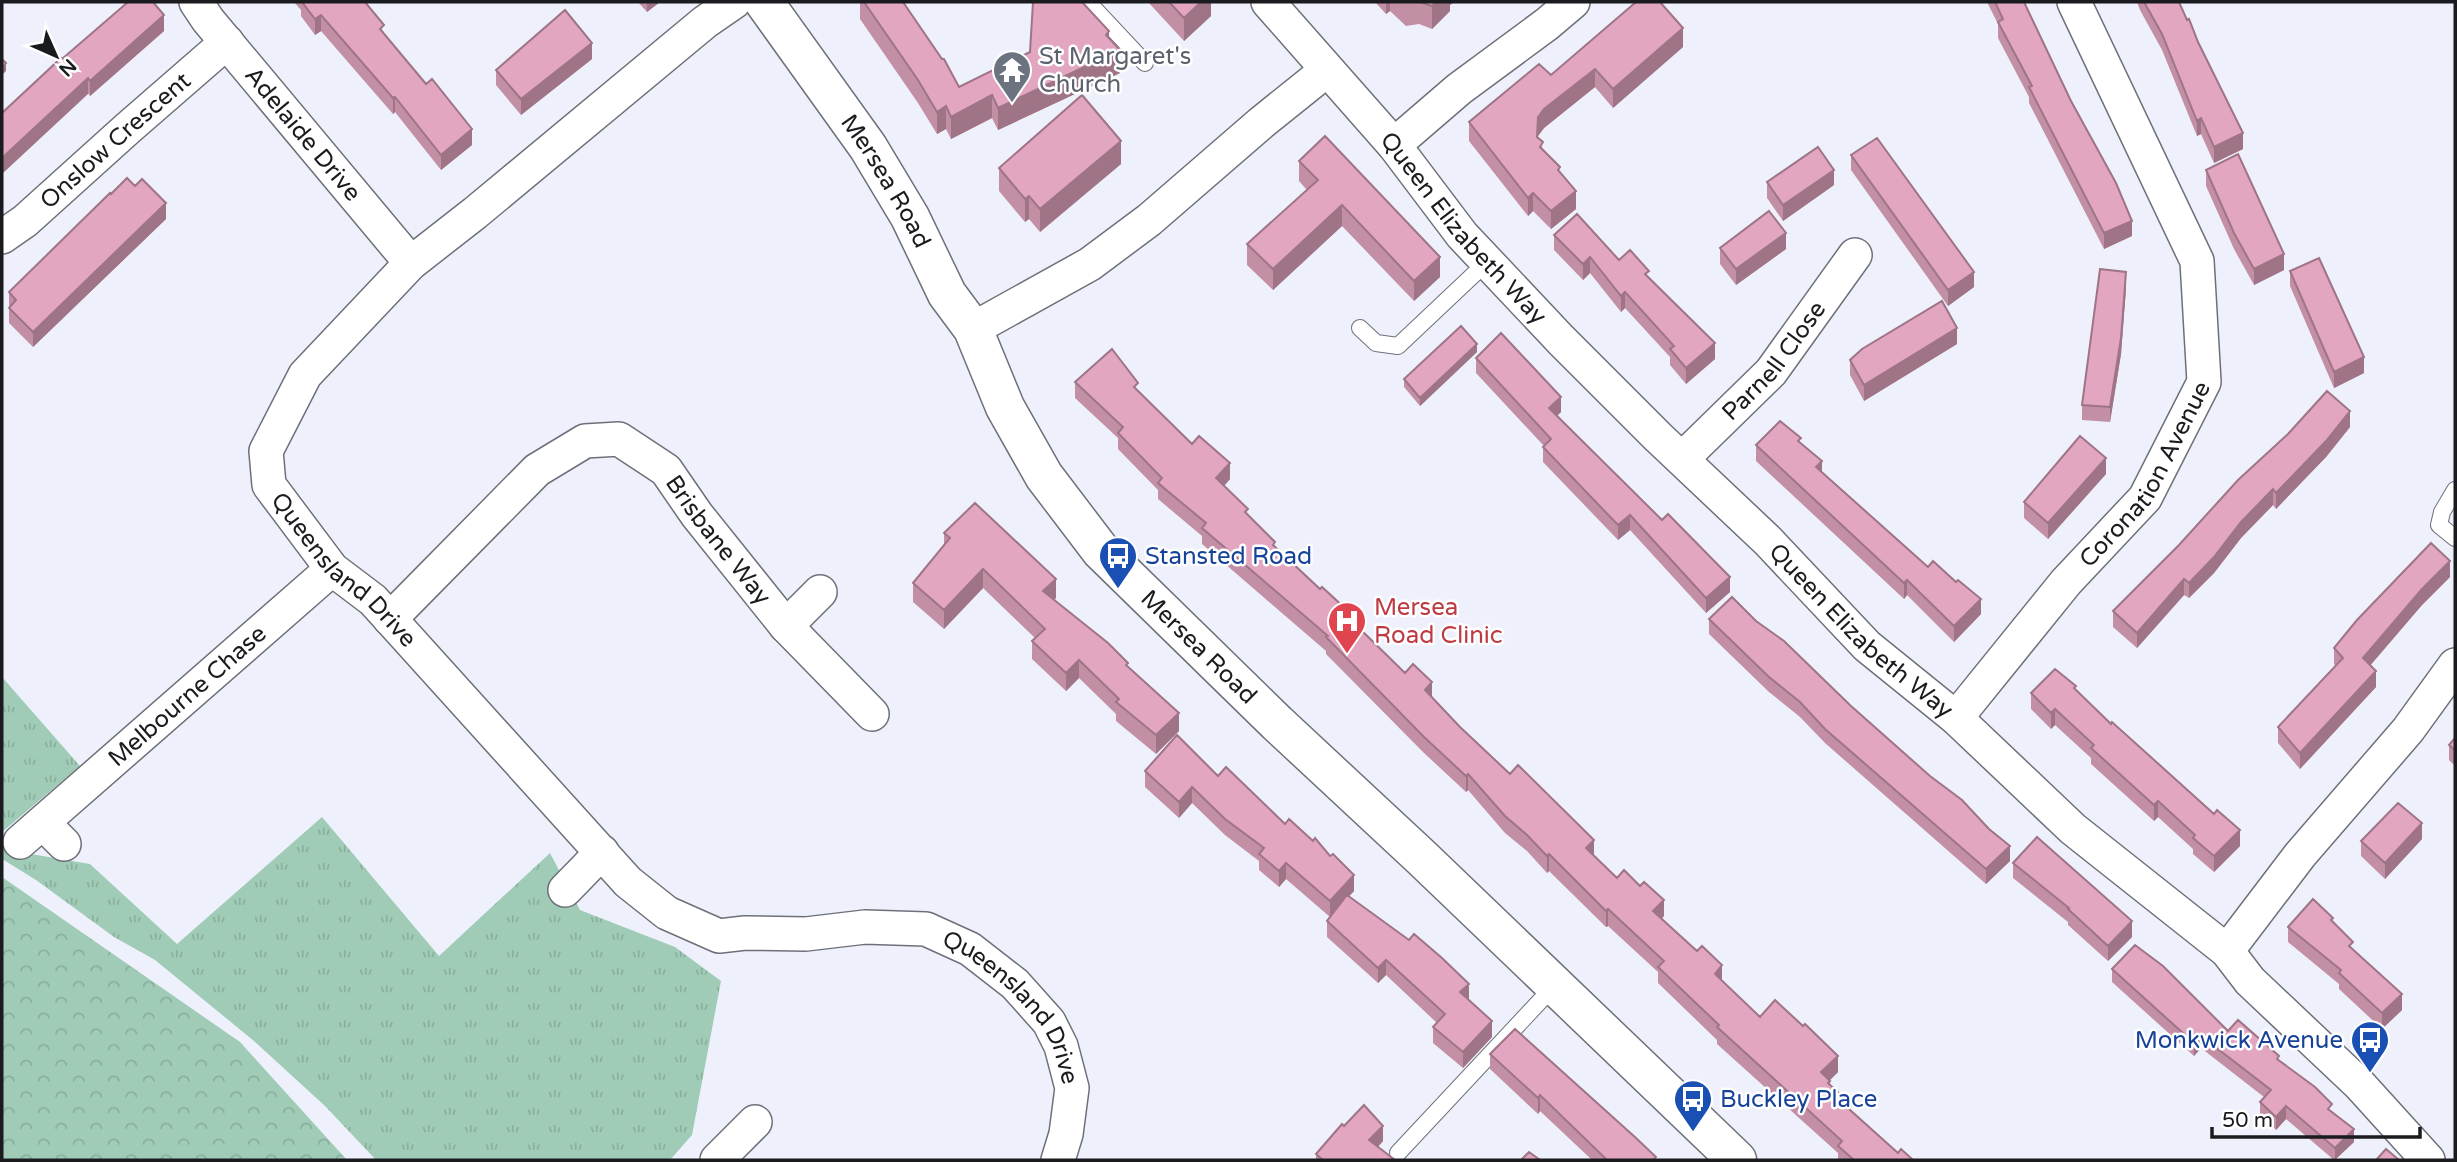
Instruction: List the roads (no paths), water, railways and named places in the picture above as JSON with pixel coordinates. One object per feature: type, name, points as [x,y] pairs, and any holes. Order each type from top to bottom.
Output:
[{"type":"main road","name":"Mersea Road","points":[[764,2],[868,147],[910,217],[947,294],[972,329],[1004,407],[1044,476],[1101,551],[1277,723],[1737,1160]]},
{"type":"street","name":"Adelaide Drive","points":[[196,2],[411,263]]},
{"type":"street","name":"Queensland Drive","points":[[734,2],[705,22],[411,263],[304,375],[266,451],[268,485],[332,569],[373,600],[628,881],[667,913],[719,936],[745,933],[806,934],[865,927],[926,929],[970,949],[1015,984],[1049,1022],[1061,1046],[1072,1088],[1066,1134],[1058,1160]]},
{"type":"street","name":"Queen Elizabeth Way","points":[[1268,2],[1394,145],[1462,235],[1487,262],[1561,340],[1768,541],[1867,646],[1956,718],[2073,829],[2227,951],[2250,981],[2359,1084],[2428,1160]]},
{"type":"street","points":[[1394,145],[1460,89],[1573,2]]},
{"type":"street","name":"Coronation Avenue","points":[[1956,718],[2066,582],[2145,498],[2204,382],[2197,261],[2074,2]]},
{"type":"street","name":"Onslow Crescent","points":[[2,237],[25,221],[227,42]]},
{"type":"street","points":[[972,329],[1090,264],[1149,220],[1327,69]]},
{"type":"street","name":"Parnell Close","points":[[1682,459],[1771,372],[1855,255]]},
{"type":"street","name":"Brisbane Way","points":[[390,619],[537,470],[585,441],[619,439],[666,470],[697,514],[786,626],[872,714]]},
{"type":"street","name":"Melbourne Chase","points":[[42,837],[332,569]]},
{"type":"street","points":[[786,626],[820,592]]},
{"type":"street","points":[[2227,951],[2300,855],[2408,730],[2455,665]]},
{"type":"street","points":[[565,890],[602,852]]},
{"type":"street","points":[[718,1160],[755,1122]]},
{"type":"lane","points":[[1088,2],[1145,63]]},
{"type":"lane","points":[[1360,328],[1376,343],[1398,346],[1487,262]]},
{"type":"lane","points":[[2455,490],[2442,512],[2439,526],[2455,538]]},
{"type":"lane","points":[[1398,1153],[1555,985]]},
{"type":"place","name":"St Margaret's Church","points":[[1012,104]]},
{"type":"place","name":"Stansted Road","points":[[1118,590]]},
{"type":"place","name":"Mersea Road Clinic","points":[[1347,655]]},
{"type":"place","name":"Monkwick Avenue","points":[[2370,1074]]},
{"type":"place","name":"Buckley Place","points":[[1693,1133]]}]
